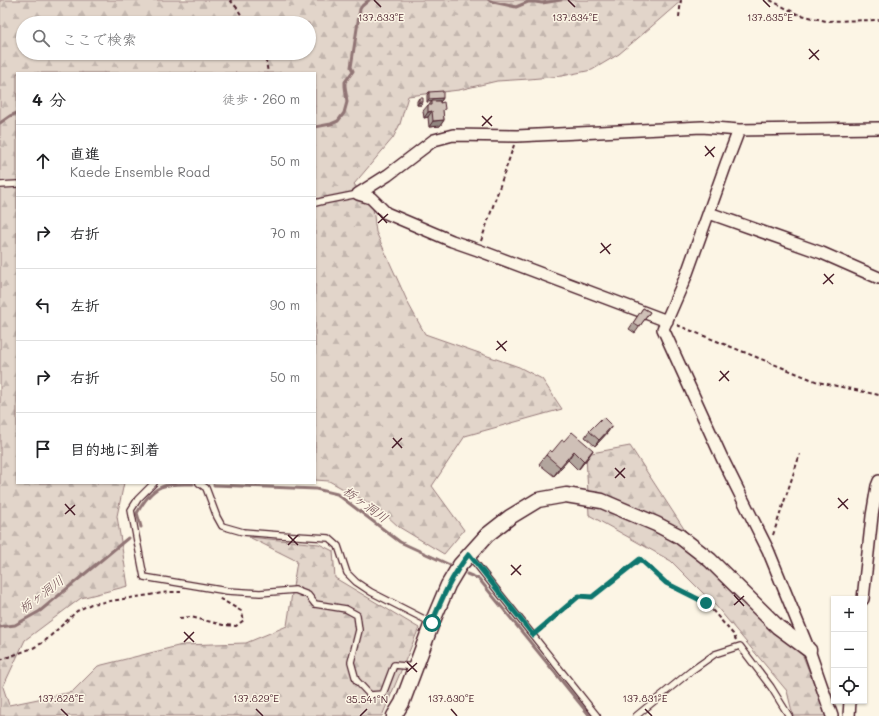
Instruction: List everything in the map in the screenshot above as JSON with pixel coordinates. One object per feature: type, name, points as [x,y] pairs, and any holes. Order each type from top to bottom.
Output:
[{"type":"street","points":[[358,194],[434,140],[452,135],[517,136],[702,127],[739,130],[879,128]]},
{"type":"street","points":[[739,130],[686,276],[663,330],[722,458],[768,550],[809,650],[832,716]]},
{"type":"street","points":[[358,194],[371,198],[386,213],[452,241],[666,321]]},
{"type":"street","points":[[708,213],[822,253],[879,278]]},
{"type":"street","points":[[863,596],[872,516],[879,481]]},
{"type":"street","points":[[394,716],[402,703],[448,585],[460,565],[486,535],[510,517],[538,500],[566,495],[602,501],[680,536],[710,560],[778,627],[809,650]]},
{"type":"street","points":[[848,716],[850,704]]},
{"type":"lane","points":[[0,185],[16,184]]},
{"type":"lane","points":[[316,203],[358,194]]},
{"type":"lane","points":[[153,484],[138,499],[131,510],[144,577],[233,591],[260,593],[295,590],[308,595],[315,604],[346,609],[357,615],[359,630],[351,662],[356,680],[370,695],[383,694],[394,666],[416,667]]},
{"type":"lane","points":[[200,484],[206,488],[222,526],[243,532],[329,538],[338,546],[347,573],[356,582],[371,592],[432,623]]},
{"type":"lane","points":[[469,554],[597,716]]},
{"type":"lane","points":[[636,716],[691,670],[715,654],[740,646],[772,688],[789,716]]},
{"type":"path","points":[[230,0],[242,16]]},
{"type":"path","points":[[679,17],[681,0]]},
{"type":"path","points":[[770,0],[798,14],[826,21],[879,20]]},
{"type":"path","points":[[266,60],[268,72]]},
{"type":"path","points":[[478,250],[517,136]]},
{"type":"path","points":[[666,321],[818,382],[879,395]]},
{"type":"path","points":[[768,550],[800,454]]},
{"type":"path","points":[[533,635],[579,596],[592,597],[640,559],[666,583],[706,603],[733,634],[740,646]]},
{"type":"path","points":[[0,660],[34,648],[44,642],[77,611],[91,604],[169,592],[184,592]]},
{"type":"path","points":[[179,618],[191,617],[223,625],[236,626],[244,620],[241,611],[212,596]]},
{"type":"green space","points":[[0,0],[682,0],[619,54],[592,70],[562,76],[497,81],[459,90],[408,96],[400,124],[393,138],[354,184],[373,208],[376,232],[409,305],[425,334],[519,367],[542,379],[562,409],[465,436],[432,486],[464,530],[444,554],[399,527],[386,515],[367,502],[329,481],[316,480],[316,72],[16,72],[16,484],[124,484],[117,516],[128,586],[81,598],[25,640],[3,687],[9,705],[72,692],[98,666],[182,645],[246,643],[287,626],[297,561],[249,537],[319,544],[333,551],[335,578],[419,628],[382,716],[0,716]]},
{"type":"green space","points":[[630,446],[688,535],[738,597],[803,656],[827,716],[793,716],[787,691],[716,606],[671,561],[589,515],[586,454]]},
{"type":"building","points":[[443,91],[443,98],[429,99],[429,92]]},
{"type":"building","points":[[419,98],[423,98],[423,102],[419,102]]},
{"type":"building","points":[[432,101],[440,101],[440,103],[444,102],[444,120],[433,121],[432,111],[428,112],[428,105],[432,105]]},
{"type":"building","points":[[643,308],[650,312],[639,327],[633,323]]},
{"type":"building","points":[[603,417],[612,426],[599,440],[589,431]]},
{"type":"building","points":[[572,432],[593,450],[584,461],[574,451],[560,467],[546,455],[550,450],[552,452],[562,440],[564,441]]},
{"type":"waterway","points":[[316,127],[338,121],[344,113],[347,102],[345,82],[353,71],[351,67],[360,9],[369,0]]},
{"type":"waterway","points":[[489,0],[516,7],[528,2],[542,3],[561,0]]},
{"type":"waterway","points":[[0,123],[16,113]]},
{"type":"waterway","name":"栃ヶ洞川","points":[[141,527],[137,513],[153,492],[168,485],[193,484]]},
{"type":"waterway","name":"栃ヶ洞川","points":[[214,485],[316,489],[337,494],[400,542],[450,565]]},
{"type":"waterway","name":"栃ヶ洞川","points":[[0,627],[15,625],[40,611],[128,538]]},
{"type":"waterway","name":"栃ヶ洞川","points":[[467,574],[479,579],[590,716]]},
{"type":"route","points":[[432,623],[448,585],[460,565],[469,554],[533,635],[579,596],[592,597],[640,559],[666,583],[706,603]]}]
